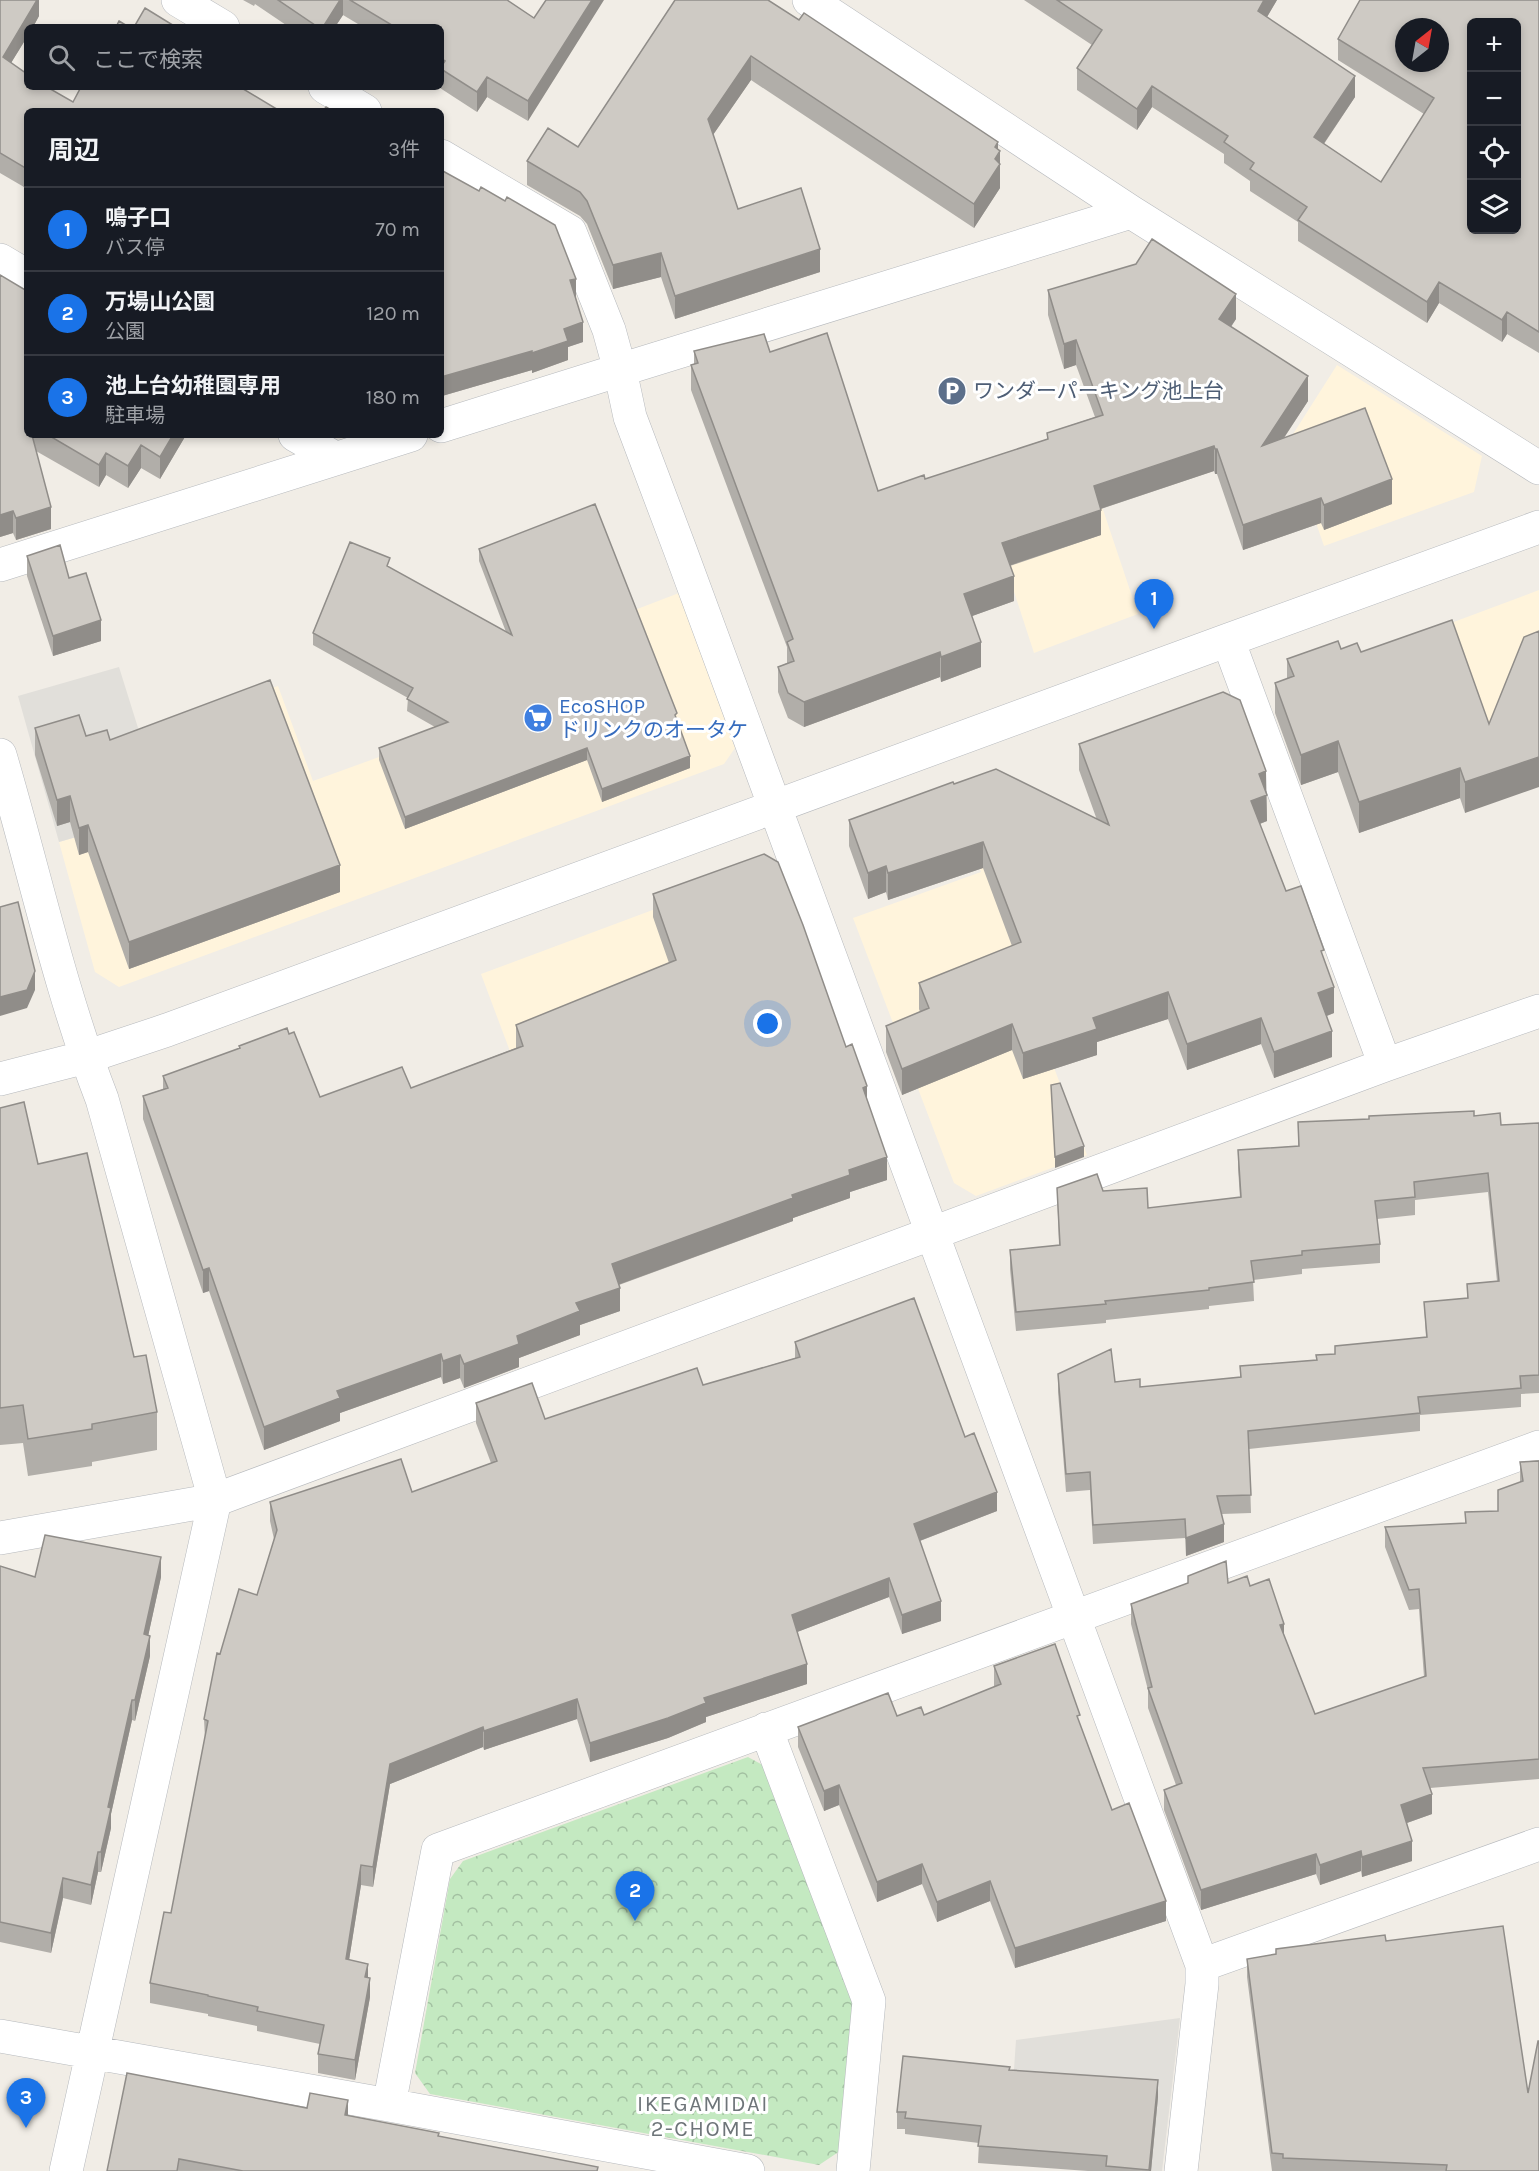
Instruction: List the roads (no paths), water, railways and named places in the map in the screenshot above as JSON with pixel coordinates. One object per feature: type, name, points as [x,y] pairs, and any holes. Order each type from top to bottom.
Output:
[{"type":"street","points":[[178,0],[218,24]]},
{"type":"street","points":[[808,0],[1131,212],[1539,468]]},
{"type":"street","points":[[330,90],[361,108]]},
{"type":"street","points":[[444,158],[570,232],[609,330],[630,417],[777,807],[1072,1618],[1202,1965],[1202,1984],[1181,2171]]},
{"type":"street","points":[[444,425],[1131,212]]},
{"type":"street","points":[[0,260],[24,274]]},
{"type":"street","points":[[300,438],[335,458]]},
{"type":"street","points":[[0,565],[401,438]]},
{"type":"street","points":[[0,1080],[86,1057],[167,1030],[1539,527]]},
{"type":"street","points":[[1228,640],[1385,1065]]},
{"type":"street","points":[[0,755],[8,809],[86,1057],[102,1099],[215,1500],[66,2171]]},
{"type":"street","points":[[0,1538],[215,1500],[1385,1065],[1539,1011]]},
{"type":"street","points":[[389,2105],[438,1851],[1539,1447]]},
{"type":"street","points":[[766,1729],[869,2001],[853,2171]]},
{"type":"street","points":[[1202,1965],[1539,1844]]},
{"type":"street","points":[[0,2036],[748,2171]]},
{"type":"place","name":"ワンダーパーキング池上台","points":[[952,391]]},
{"type":"place","name":"鳴子口","points":[[1154,629]]},
{"type":"place","name":"EcoSHOP ドリンクのオータケ","points":[[538,718]]},
{"type":"place","name":"万場山公園","points":[[635,1921]]},
{"type":"place","name":"池上台幼稚園専用","points":[[26,2128]]},
{"type":"district","name":"IKEGAMIDAI 2-CHOME","points":[[703,2116]]}]
